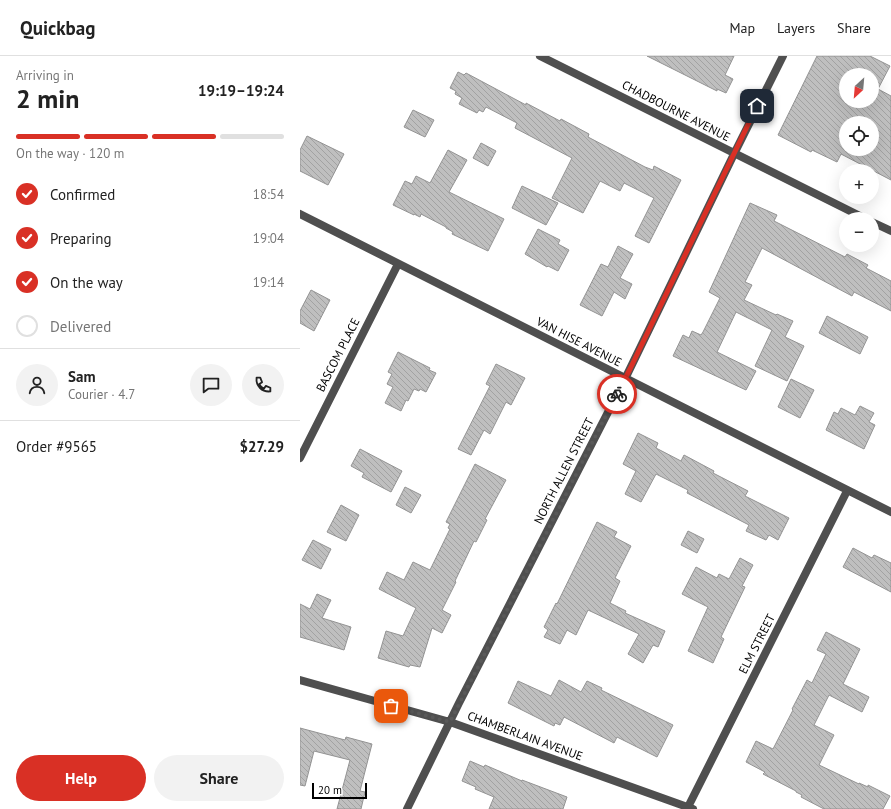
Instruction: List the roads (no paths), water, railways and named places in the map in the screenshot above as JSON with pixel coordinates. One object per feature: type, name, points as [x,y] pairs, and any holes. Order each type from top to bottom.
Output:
[{"type":"street","name":"CHADBOURNE AVENUE","points":[[540,56],[852,212]]},
{"type":"street","name":"NORTH ALLEN STREET","points":[[407,809],[625,378],[783,56]]},
{"type":"street","name":"VAN HISE AVENUE","points":[[300,214],[891,512]]},
{"type":"street","points":[[879,225],[891,231]]},
{"type":"street","name":"BASCOM PLACE","points":[[300,457],[398,264]]},
{"type":"street","name":"ELM STREET","points":[[691,808],[847,491]]},
{"type":"street","name":"CHAMBERLAIN AVENUE","points":[[300,680],[450,722],[691,808]]}]
